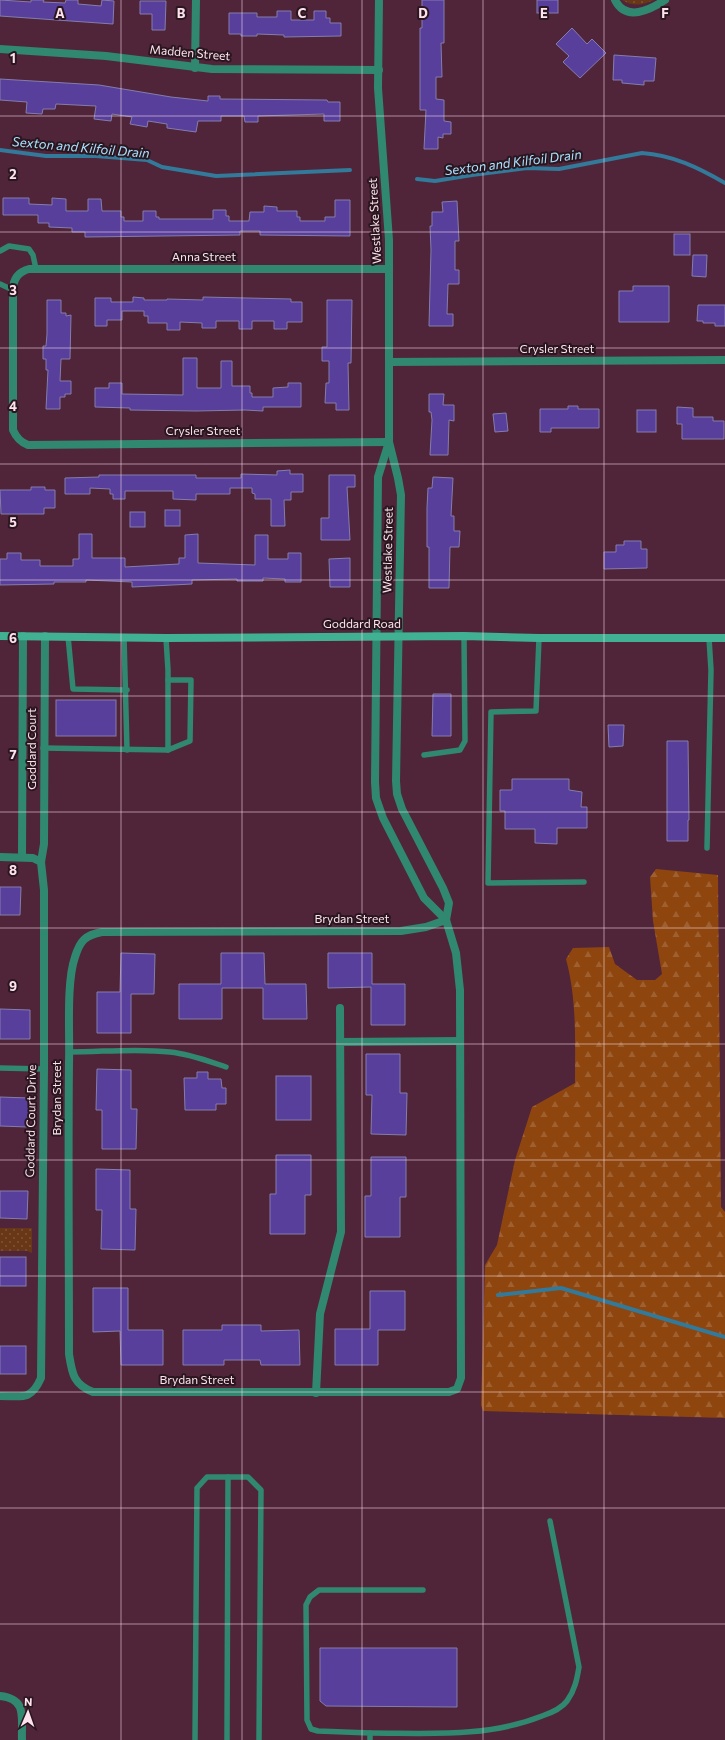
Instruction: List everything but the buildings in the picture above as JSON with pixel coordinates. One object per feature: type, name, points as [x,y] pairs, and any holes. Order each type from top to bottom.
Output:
[{"type":"main road","name":"Goddard Road","points":[[0,636],[124,636],[166,638],[377,636],[725,638]]},
{"type":"street","points":[[195,68],[196,0]]},
{"type":"street","name":"Westlake Street","points":[[379,0],[378,88],[389,240],[389,442],[401,495],[398,636]]},
{"type":"street","points":[[615,0],[618,6],[627,12],[644,12],[665,0]]},
{"type":"street","name":"Madden Street","points":[[0,49],[81,54],[212,69],[379,70]]},
{"type":"street","name":"Anna Street","points":[[13,290],[13,283],[19,274],[29,269],[389,269]]},
{"type":"street","name":"Crysler Street","points":[[13,290],[13,430],[18,439],[28,445],[389,442]]},
{"type":"street","name":"Crysler Street","points":[[389,362],[725,360]]},
{"type":"street","name":"Westlake Street","points":[[377,636],[378,477],[389,442]]},
{"type":"street","name":"Goddard Court","points":[[22,857],[23,636]]},
{"type":"street","name":"Goddard Court","points":[[41,862],[44,844],[43,748],[45,636]]},
{"type":"street","name":"Brydan Street","points":[[377,636],[376,798],[383,818],[424,898],[446,920]]},
{"type":"street","name":"Brydan Street","points":[[398,636],[397,794],[402,809],[443,888],[449,903],[446,920],[456,953],[460,990],[460,1385],[457,1389],[449,1392],[93,1392],[84,1388],[78,1383],[72,1371],[69,1354],[69,1052],[70,988],[74,958],[84,939],[90,934],[102,932],[401,931],[426,927],[446,920]]},
{"type":"street","points":[[0,857],[33,858],[41,862]]},
{"type":"street","name":"Goddard Court Drive","points":[[0,1396],[28,1395],[36,1390],[40,1378],[41,1367],[44,890],[41,862]]},
{"type":"street","points":[[316,1393],[320,1314],[341,1232],[340,1008]]},
{"type":"street","points":[[340,1042],[460,1041]]},
{"type":"street","points":[[0,1696],[6,1696],[16,1701],[21,1707],[22,1740]]},
{"type":"lane","points":[[0,251],[9,246],[29,249],[33,255],[36,269]]},
{"type":"lane","points":[[0,284],[13,290]]},
{"type":"lane","points":[[68,636],[73,689],[126,690]]},
{"type":"lane","points":[[124,636],[127,750]]},
{"type":"lane","points":[[424,755],[460,750],[465,741],[464,636]]},
{"type":"lane","points":[[166,638],[168,680],[168,750]]},
{"type":"lane","points":[[539,638],[536,710],[491,712],[488,883],[584,882]]},
{"type":"lane","points":[[707,848],[711,670],[709,638]]},
{"type":"lane","points":[[43,748],[168,750],[190,741],[191,680],[168,680]]},
{"type":"lane","points":[[69,1052],[119,1050],[170,1052],[195,1057],[226,1067]]},
{"type":"lane","points":[[0,1068],[44,1069]]},
{"type":"lane","points":[[195,1740],[196,1488],[207,1477],[248,1477],[261,1490],[259,1740]]},
{"type":"lane","points":[[227,1740],[228,1477]]},
{"type":"lane","points":[[423,1590],[319,1590],[310,1597],[306,1605],[307,1720],[311,1729],[318,1731],[370,1734],[460,1733],[509,1727],[555,1711],[567,1702],[574,1690],[579,1667],[550,1521]]},
{"type":"lane","points":[[370,1734],[370,1740]]},
{"type":"shaded area","points":[[622,0],[654,0],[646,3],[630,4]]},
{"type":"shaded area","points":[[0,1228],[32,1228],[32,1253],[27,1251],[0,1251]]},
{"type":"green space","points":[[656,869],[718,875],[721,1207],[725,1212],[725,1418],[483,1411],[481,1405],[485,1265],[497,1245],[515,1160],[532,1107],[575,1083],[574,1005],[570,974],[566,959],[573,948],[609,947],[615,964],[637,980],[655,980],[662,974],[653,921],[650,877]]},
{"type":"waterway","name":"Sexton and Kilfoil Drain","points":[[0,150],[46,156],[96,156],[147,160],[162,167],[216,176],[350,170]]},
{"type":"waterway","name":"Sexton and Kilfoil Drain","points":[[417,179],[435,181],[527,168],[559,169],[642,153],[675,159],[705,172],[725,183]]},
{"type":"waterway","points":[[498,1295],[561,1288],[725,1337]]}]
